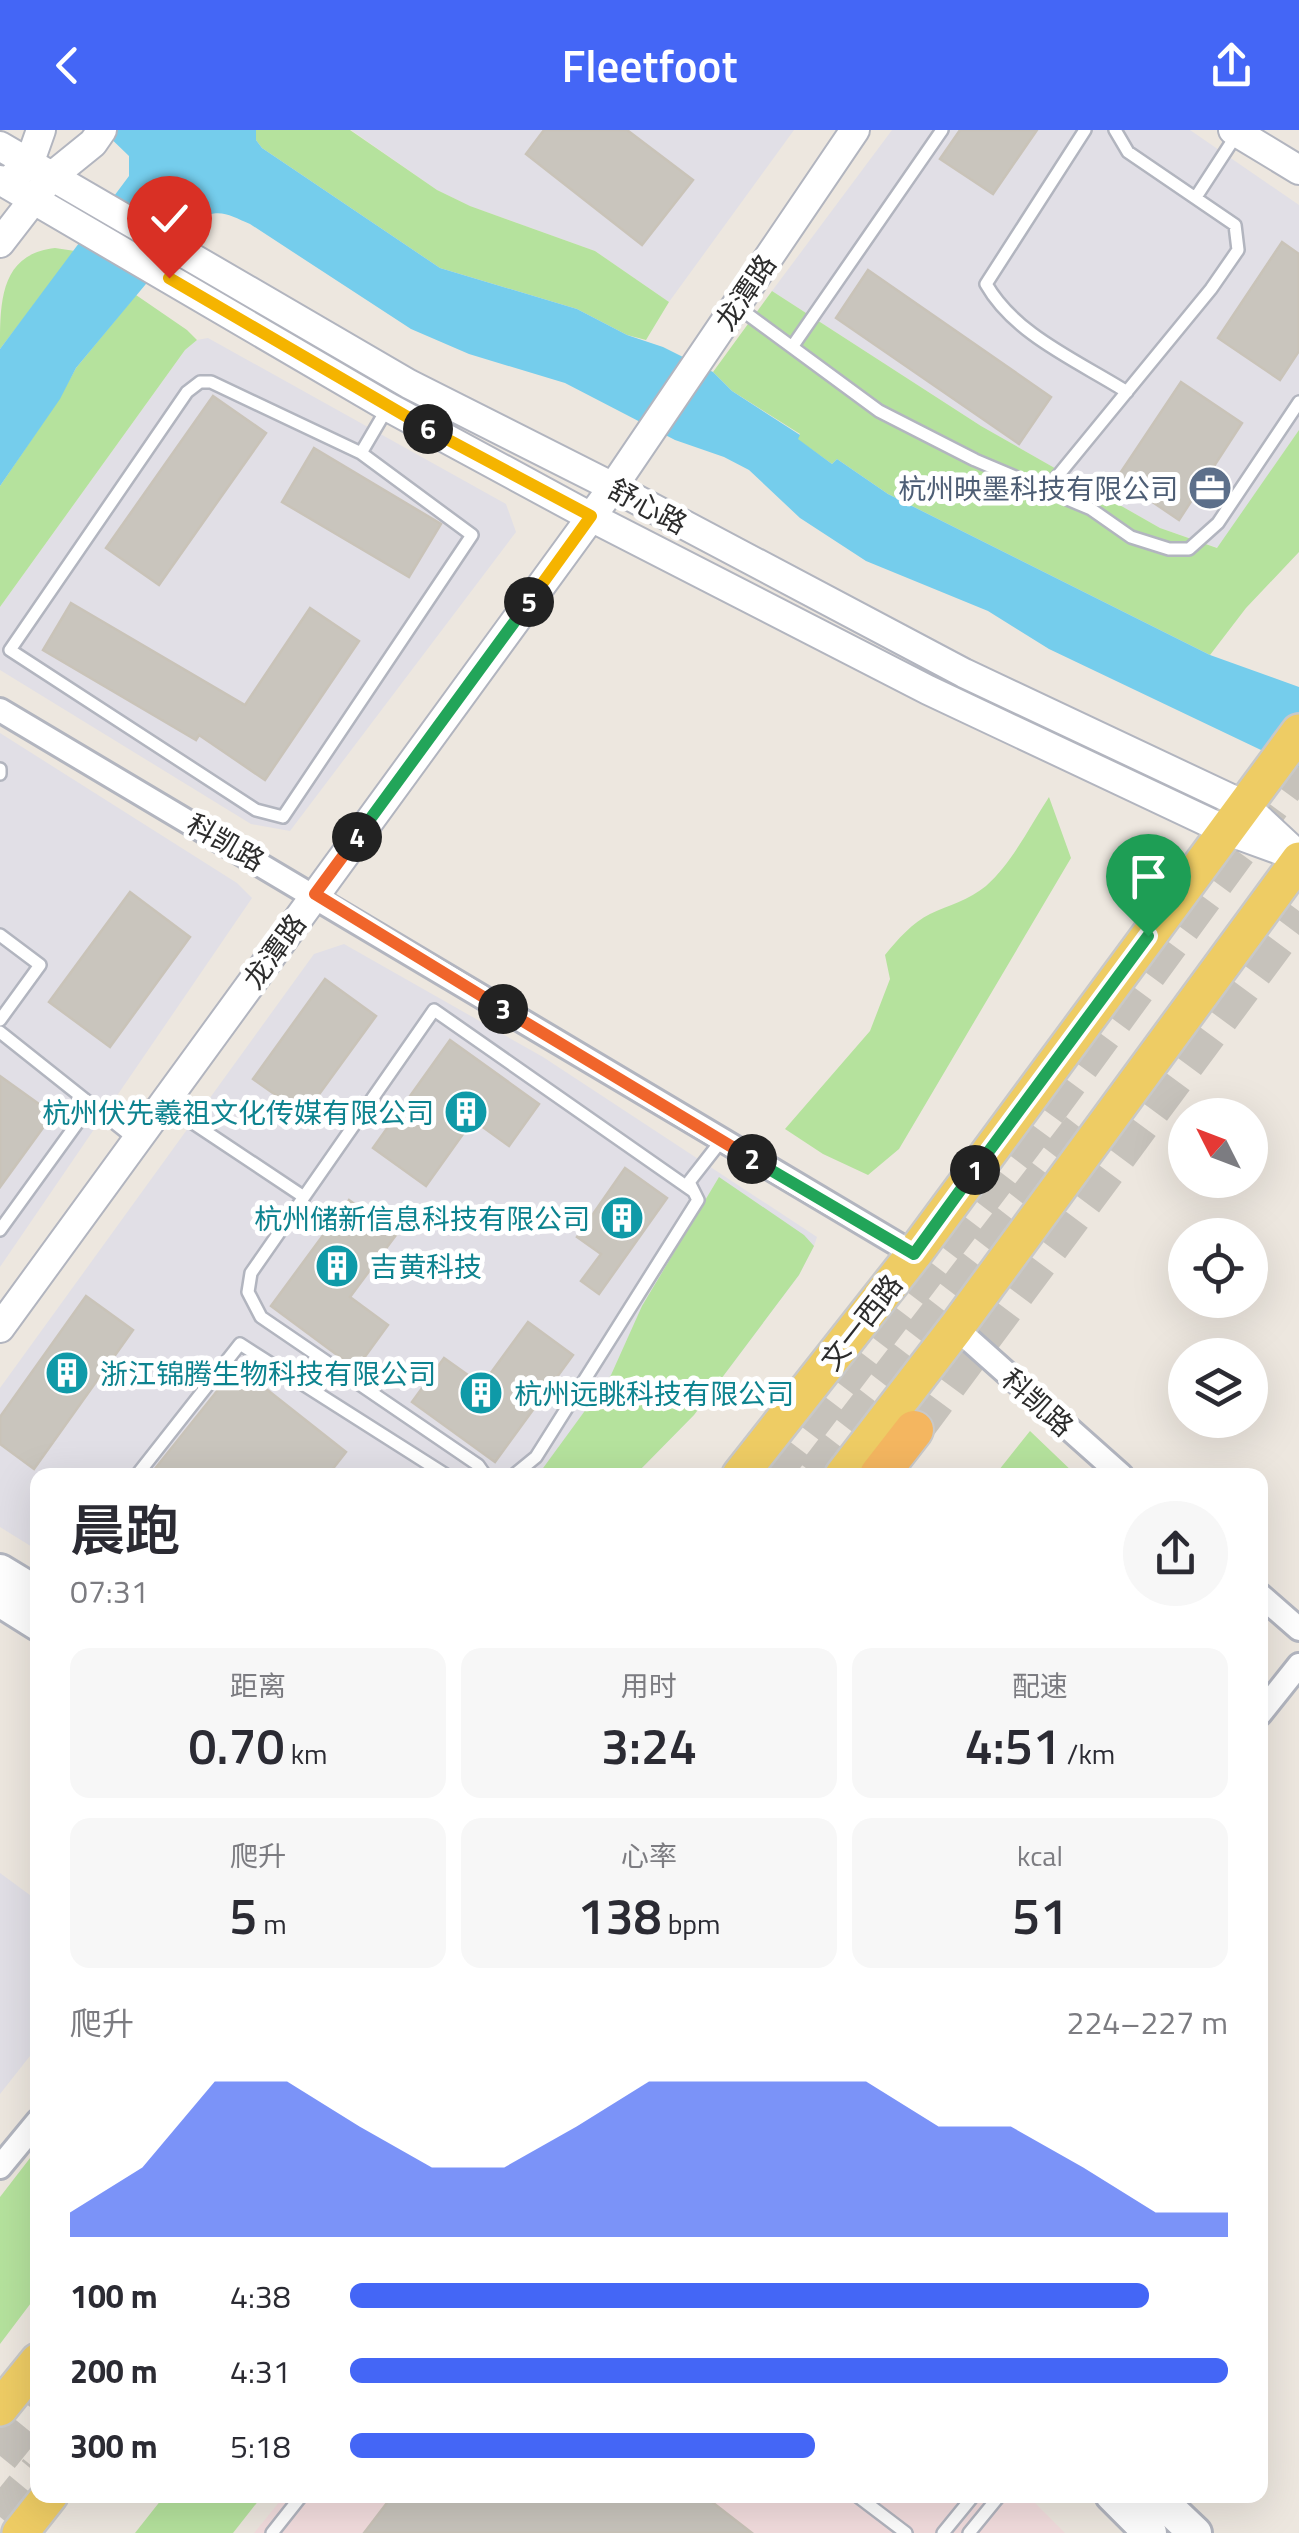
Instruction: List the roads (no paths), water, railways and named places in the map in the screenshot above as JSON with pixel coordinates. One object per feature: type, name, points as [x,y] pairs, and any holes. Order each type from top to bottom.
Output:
[{"type":"highway","points":[[884,1468],[914,1430]]},
{"type":"main road","name":"文一西路","points":[[746,1468],[914,1254],[1299,732]]},
{"type":"main road","points":[[848,1468],[956,1328],[1299,858]]},
{"type":"main road","points":[[0,1571],[30,1589]]},
{"type":"main road","points":[[0,1600],[30,1619]]},
{"type":"main road","points":[[0,2408],[30,2371]]},
{"type":"main road","points":[[20,2533],[44,2503]]},
{"type":"main road","points":[[1120,2503],[1150,2533]]},
{"type":"main road","points":[[1164,2503],[1194,2533]]},
{"type":"street","points":[[37,180],[42,130]]},
{"type":"street","name":"龙潭路","points":[[0,1328],[613,487],[856,130]]},
{"type":"street","points":[[1240,131],[1299,169]]},
{"type":"street","points":[[0,243],[37,180],[84,133]]},
{"type":"street","name":"舒心路","points":[[0,146],[82,228],[388,406],[928,690],[1235,817]]},
{"type":"street","points":[[2,184],[37,180]]},
{"type":"street","name":"舒心路","points":[[37,180],[101,204],[409,384],[613,487],[1235,817],[1299,858]]},
{"type":"street","name":"科凯路","points":[[0,710],[914,1254]]},
{"type":"street","name":"科凯路","points":[[956,1328],[1113,1468]]},
{"type":"street","points":[[1268,1602],[1299,1629]]},
{"type":"street","points":[[1268,1704],[1299,1665]]},
{"type":"street","points":[[0,2168],[30,2131]]},
{"type":"lane","points":[[792,347],[942,130]]},
{"type":"lane","points":[[1085,130],[986,284],[1000,308],[1016,323],[1127,392]]},
{"type":"lane","points":[[1046,489],[1238,250],[1235,225],[1128,152],[1115,130]]},
{"type":"lane","points":[[1196,198],[1240,131]]},
{"type":"lane","points":[[736,305],[878,411],[975,460],[1091,509],[1132,537],[1168,548],[1189,549],[1218,523],[1299,402]]},
{"type":"lane","points":[[200,382],[211,382],[360,453],[472,536],[283,817],[256,810],[10,650],[187,392],[200,382]]},
{"type":"lane","points":[[360,453],[388,406]]},
{"type":"lane","points":[[0,936],[40,965],[0,1020]]},
{"type":"lane","points":[[480,1468],[261,1317],[248,1292],[250,1273],[434,1010],[693,1191]]},
{"type":"lane","points":[[0,1032],[137,1140]]},
{"type":"lane","points":[[0,1230],[91,1104]]},
{"type":"lane","points":[[163,1104],[304,1197]]},
{"type":"lane","points":[[523,1468],[536,1457],[698,1200],[689,1182],[721,1141]]},
{"type":"lane","points":[[143,1468],[240,1344],[435,1468]]},
{"type":"lane","points":[[272,2533],[296,2503]]},
{"type":"lane","points":[[867,2503],[906,2533]]},
{"type":"lane","points":[[943,2533],[967,2503]]},
{"type":"lane","points":[[969,2533],[993,2503]]},
{"type":"water","points":[[102,130],[256,130],[256,140],[262,148],[440,268],[577,309],[713,372],[732,391],[800,435],[798,439],[832,464],[837,459],[888,494],[1210,655],[1299,687],[1299,768],[1049,649],[988,611],[866,561],[800,518],[749,470],[724,457],[675,440],[565,383],[469,354],[411,329],[250,224],[225,214],[200,219],[76,368],[60,399],[0,486],[0,349],[129,176],[129,156]]},
{"type":"tunnel","points":[[776,1468],[1025,1141],[1299,767]]},
{"type":"tunnel","points":[[914,1430],[1299,911]]},
{"type":"tunnel","points":[[820,1468],[1091,1116]]},
{"type":"tunnel","points":[[0,2456],[30,2419]]},
{"type":"tunnel","points":[[0,2517],[30,2481]]},
{"type":"place","name":"杭州映墨科技有限公司","points":[[1210,488]]},
{"type":"place","name":"杭州伏先羲祖文化传媒有限公司","points":[[466,1112]]},
{"type":"place","name":"杭州储新信息科技有限公司","points":[[622,1218]]},
{"type":"place","name":"吉黄科技","points":[[337,1266]]},
{"type":"place","name":"浙江锦腾生物科技有限公司","points":[[67,1373]]},
{"type":"place","name":"杭州远眺科技有限公司","points":[[481,1393]]}]
